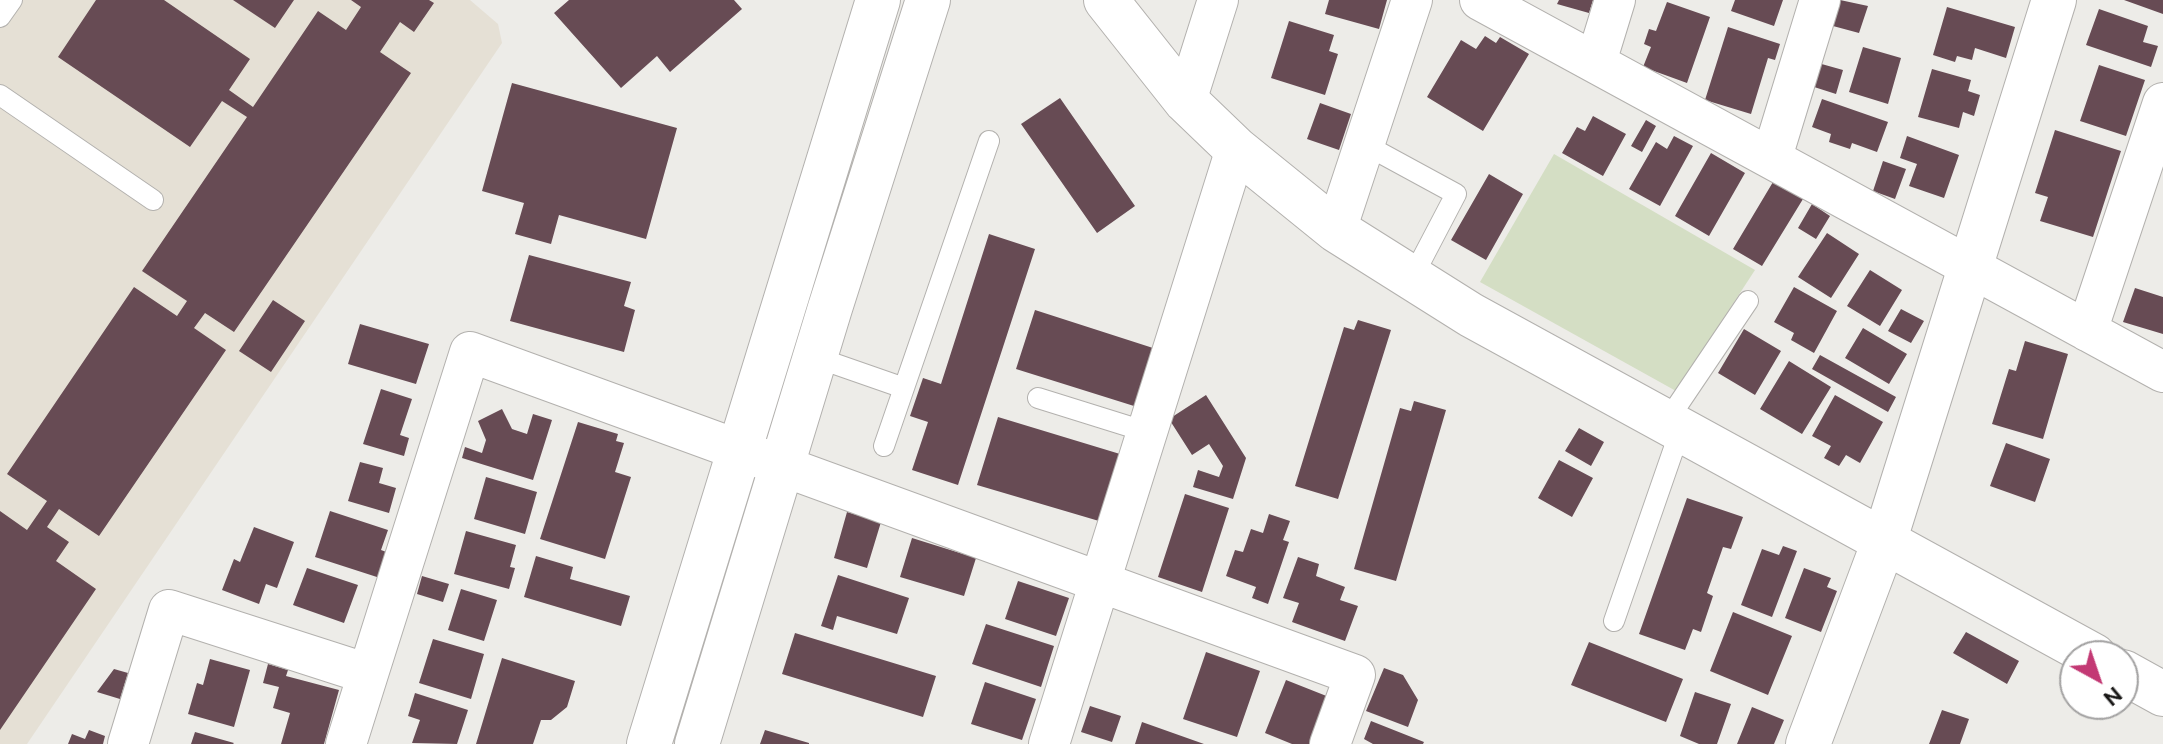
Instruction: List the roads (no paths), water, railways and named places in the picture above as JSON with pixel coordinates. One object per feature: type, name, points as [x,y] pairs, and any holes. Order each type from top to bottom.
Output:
[{"type":"street","points":[[649,744],[878,0]]},
{"type":"street","points":[[697,744],[928,0]]},
{"type":"street","points":[[1106,0],[1186,101],[1236,149],[1336,230],[1471,315],[2065,640]]},
{"type":"street","points":[[1186,101],[1218,0]]},
{"type":"street","points":[[1336,230],[1412,0]]},
{"type":"street","points":[[1480,0],[1971,264],[2163,372]]},
{"type":"street","points":[[1596,62],[1615,0]]},
{"type":"street","points":[[1772,157],[1820,0]]},
{"type":"street","points":[[1808,744],[1885,539],[2054,0]]},
{"type":"street","points":[[2087,331],[2163,103]]},
{"type":"street","points":[[1049,744],[1236,149]]},
{"type":"street","points":[[346,744],[470,352],[1355,675],[1330,744]]},
{"type":"street","points":[[128,744],[169,610],[368,674]]},
{"type":"street","points":[[2139,681],[2163,694]]},
{"type":"lane","points":[[0,17],[12,0]]},
{"type":"lane","points":[[0,95],[153,200]]},
{"type":"lane","points":[[884,446],[989,141]]},
{"type":"lane","points":[[1364,144],[1456,194],[1412,278]]},
{"type":"lane","points":[[1614,621],[1674,425],[1748,301]]},
{"type":"lane","points":[[815,357],[904,388]]},
{"type":"lane","points":[[1038,398],[1147,432]]}]
